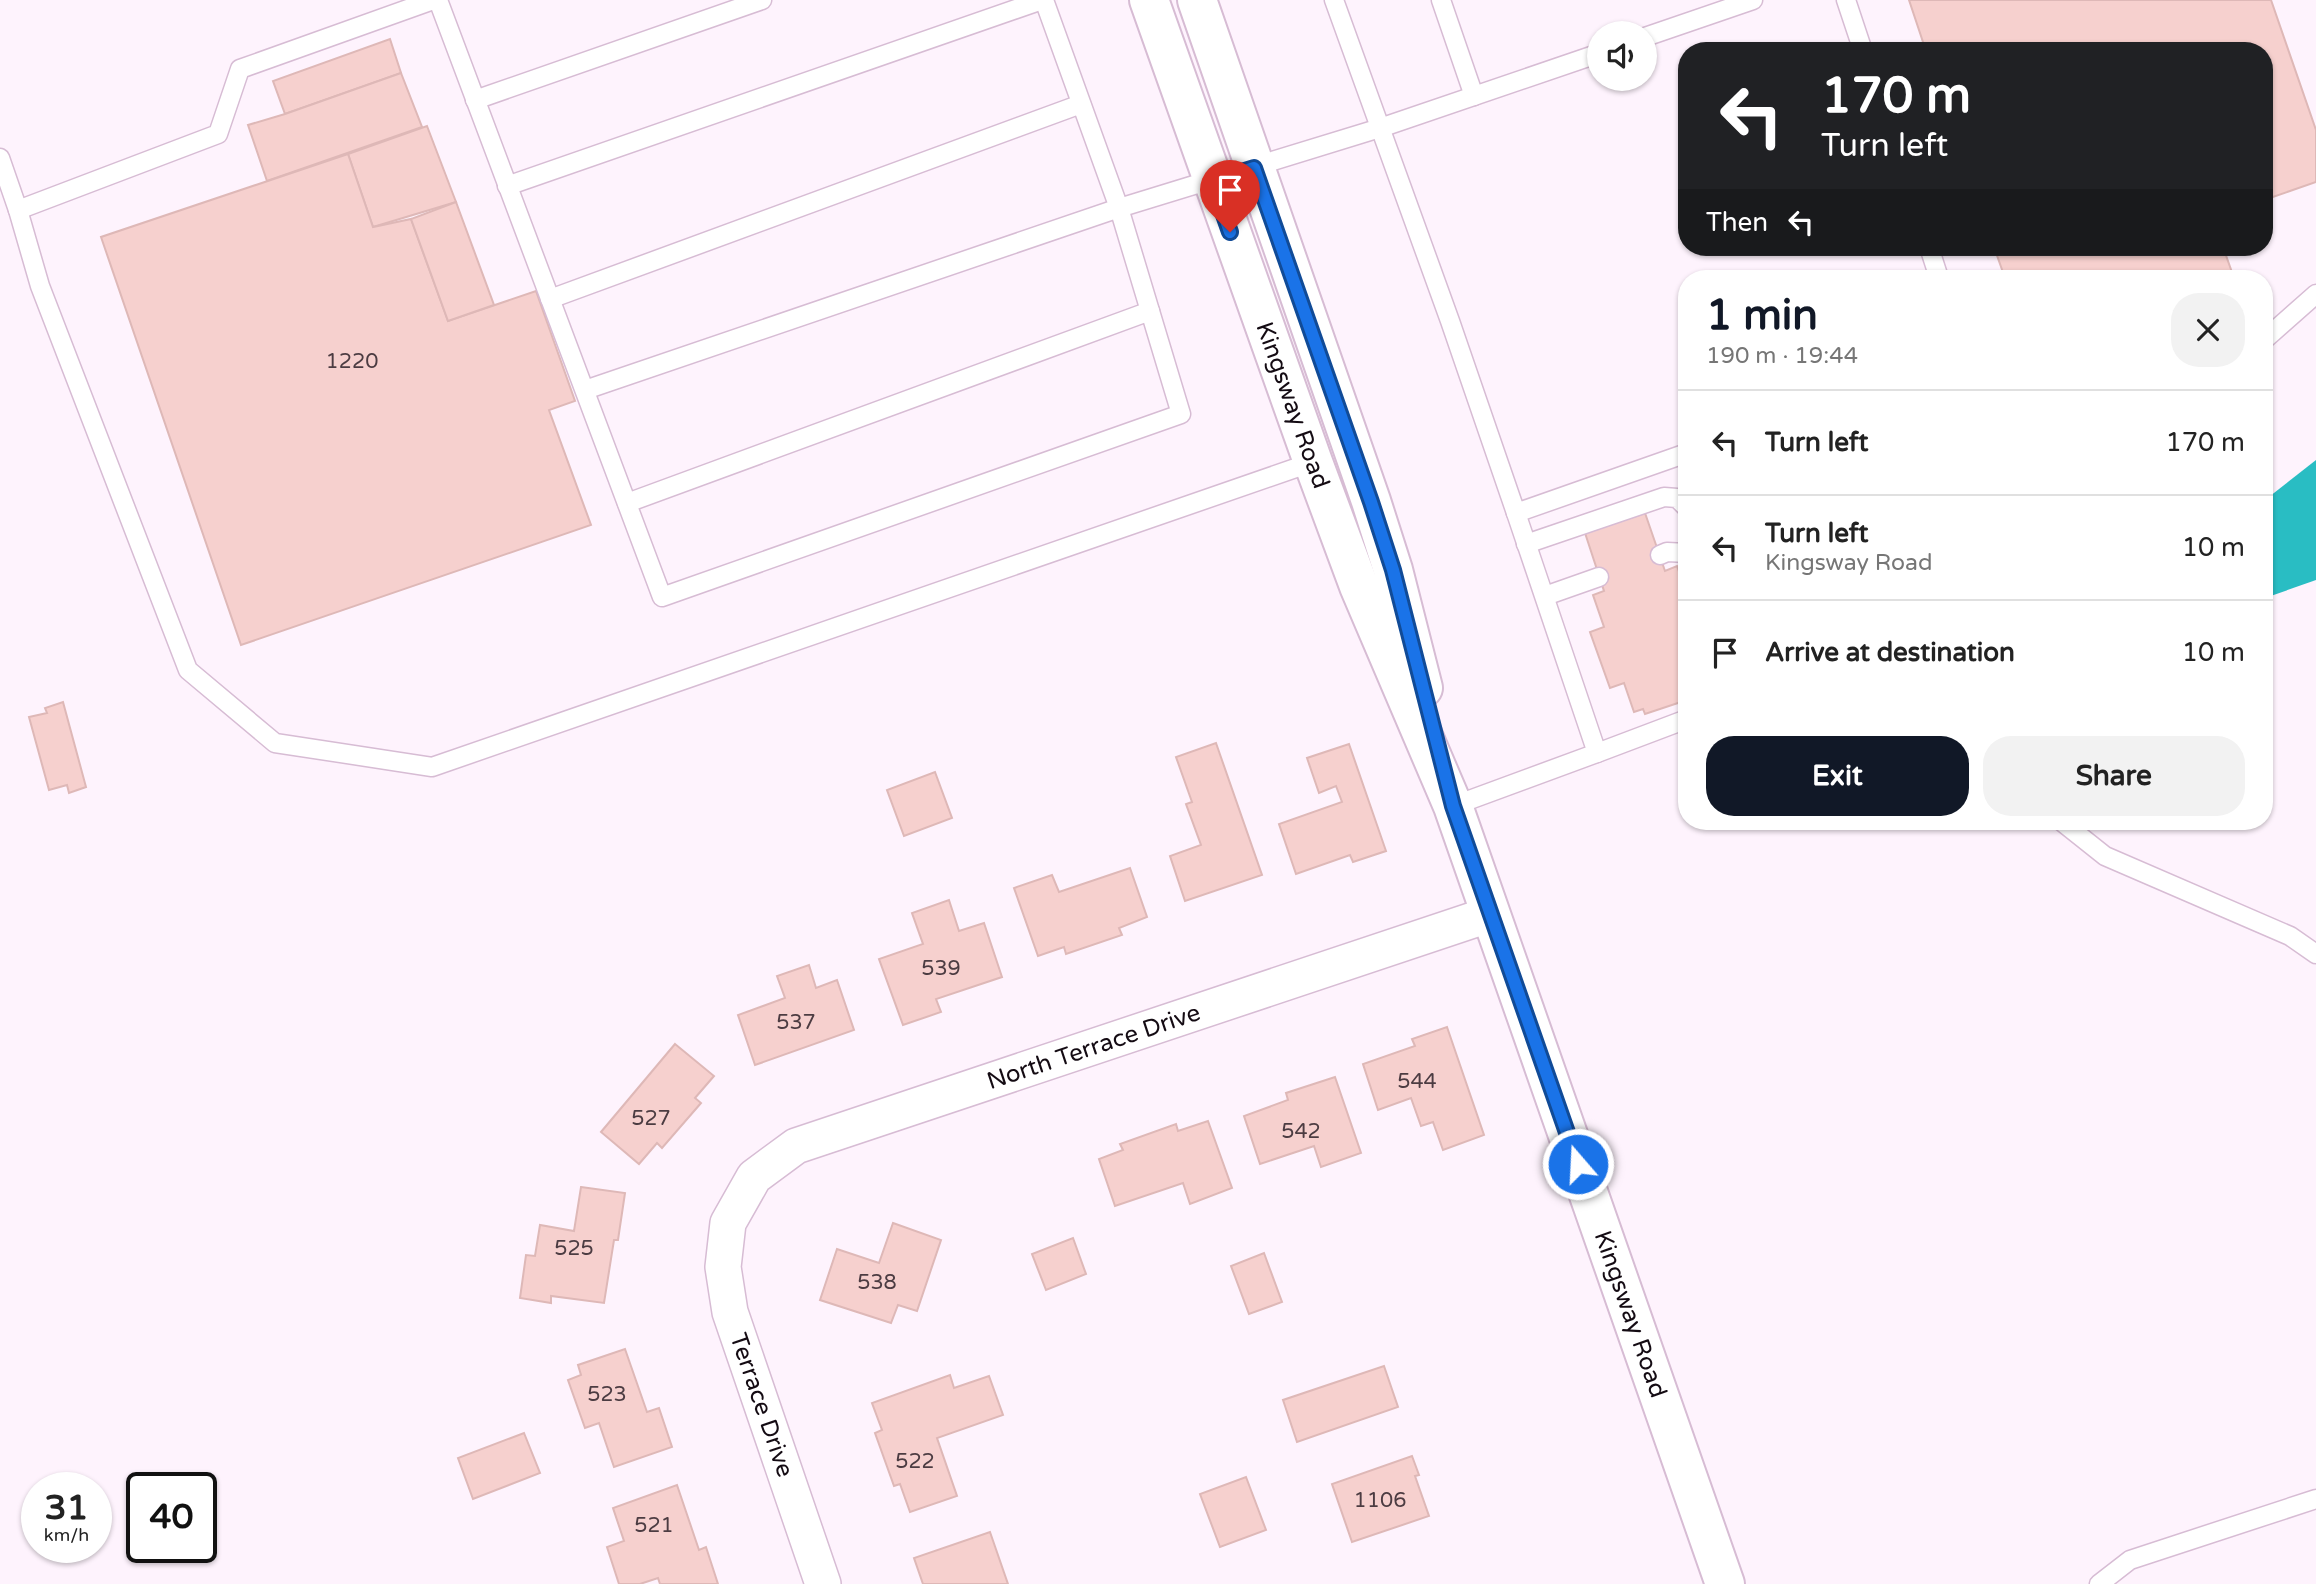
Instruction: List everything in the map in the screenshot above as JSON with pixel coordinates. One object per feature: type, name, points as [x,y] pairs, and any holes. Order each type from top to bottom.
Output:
[{"type":"street","name":"Kingsway Road","points":[[1149,0],[1359,586],[1453,806],[1724,1584]]},
{"type":"street","name":"Kingsway Road","points":[[1197,0],[1393,570],[1453,806]]},
{"type":"street","name":"North Terrace Drive","points":[[728,1223],[754,1177],[796,1146],[1490,914]]},
{"type":"street","name":"Terrace Drive","points":[[728,1223],[723,1267],[730,1312],[823,1584]]},
{"type":"lane","points":[[18,210],[218,134],[240,69],[435,0],[662,597],[1181,414],[1119,208],[1043,0],[507,186]]},
{"type":"lane","points":[[475,100],[762,0]]},
{"type":"lane","points":[[1334,0],[1516,513],[1597,752]]},
{"type":"lane","points":[[1443,0],[1474,96]]},
{"type":"lane","points":[[1657,33],[1753,0]]},
{"type":"lane","points":[[1846,0],[1861,42]]},
{"type":"lane","points":[[584,390],[1119,208],[1380,128],[1587,57]]},
{"type":"lane","points":[[550,299],[1081,104]]},
{"type":"lane","points":[[0,158],[40,286],[188,670],[275,743],[432,767],[1313,462]]},
{"type":"lane","points":[[2273,332],[2316,294]]},
{"type":"lane","points":[[627,503],[1150,311]]},
{"type":"lane","points":[[1516,513],[1678,456]]},
{"type":"lane","points":[[1526,544],[1664,497],[1678,500]]},
{"type":"lane","points":[[1660,555],[1678,552]]},
{"type":"lane","points":[[1545,596],[1599,577]]},
{"type":"lane","points":[[1453,806],[1678,722]]},
{"type":"lane","points":[[2072,830],[2105,856],[2290,936],[2316,954]]},
{"type":"lane","points":[[2099,1584],[2130,1560],[2316,1499]]},
{"type":"water","points":[[2316,460],[2316,580],[2273,595],[2273,494]]},
{"type":"building","points":[[1909,0],[2271,0],[2316,130],[2316,182],[2273,197],[2273,42],[1923,42]]},
{"type":"building","points":[[390,39],[401,73],[285,114],[273,81]]},
{"type":"building","points":[[401,73],[422,127],[267,181],[248,125]]},
{"type":"building","points":[[427,126],[456,202],[373,227],[348,154]]},
{"type":"building","points":[[348,154],[373,227],[411,219],[448,321],[536,291],[575,401],[549,410],[591,525],[241,645],[101,237]]},
{"type":"building","points":[[456,202],[494,305],[448,321],[411,219]]},
{"type":"building","points":[[1997,256],[2226,256],[2231,270],[2002,270]]},
{"type":"building","points":[[1645,513],[1665,571],[1677,566],[1678,703],[1645,714],[1643,709],[1634,712],[1624,683],[1610,688],[1590,632],[1604,627],[1593,595],[1604,591],[1585,533]]},
{"type":"building","points":[[63,702],[86,787],[69,793],[67,785],[49,790],[29,717],[47,713],[45,708]]},
{"type":"building","points":[[1216,743],[1262,875],[1185,901],[1170,856],[1201,845],[1186,804],[1192,802],[1176,757]]},
{"type":"building","points":[[1349,744],[1386,851],[1353,862],[1350,855],[1296,874],[1279,824],[1342,802],[1336,786],[1319,793],[1307,758]]},
{"type":"building","points":[[935,772],[952,818],[904,836],[887,790]]},
{"type":"building","points":[[1130,868],[1147,917],[1119,928],[1122,935],[1066,954],[1064,947],[1038,956],[1014,888],[1052,875],[1059,892]]},
{"type":"building","points":[[949,900],[959,931],[984,923],[1002,977],[936,999],[941,1012],[903,1025],[879,959],[923,944],[912,913]]},
{"type":"building","points":[[809,965],[816,988],[837,980],[854,1030],[755,1065],[738,1015],[785,998],[777,976]]},
{"type":"building","points":[[1447,1027],[1484,1135],[1443,1150],[1433,1122],[1421,1126],[1411,1098],[1378,1110],[1363,1064],[1415,1046],[1412,1039]]},
{"type":"building","points":[[675,1044],[714,1076],[695,1098],[701,1103],[662,1148],[657,1143],[639,1164],[601,1132]]},
{"type":"building","points":[[1335,1077],[1361,1153],[1321,1167],[1314,1146],[1260,1164],[1244,1116],[1288,1100],[1286,1093]]},
{"type":"building","points":[[1208,1121],[1232,1188],[1190,1204],[1183,1183],[1115,1206],[1099,1159],[1123,1150],[1120,1144],[1176,1124],[1178,1131]]},
{"type":"building","points":[[581,1187],[625,1193],[604,1303],[551,1296],[551,1303],[520,1298],[526,1255],[535,1256],[540,1225],[574,1231]]},
{"type":"building","points":[[893,1223],[941,1240],[917,1311],[898,1305],[891,1323],[820,1300],[837,1249],[879,1263]]},
{"type":"building","points":[[1073,1238],[1086,1274],[1046,1290],[1032,1254]]},
{"type":"building","points":[[1264,1253],[1282,1302],[1249,1314],[1231,1266]]},
{"type":"building","points":[[625,1349],[647,1412],[659,1408],[672,1447],[614,1467],[599,1423],[585,1428],[568,1380],[581,1375],[578,1365]]},
{"type":"building","points":[[1384,1366],[1398,1407],[1297,1442],[1283,1400]]},
{"type":"building","points":[[950,1375],[954,1388],[989,1376],[1003,1415],[937,1438],[957,1496],[910,1512],[900,1484],[894,1486],[875,1433],[882,1430],[872,1403]]},
{"type":"building","points":[[524,1433],[540,1473],[473,1499],[458,1458]]},
{"type":"building","points":[[1412,1456],[1419,1475],[1415,1476],[1429,1516],[1352,1542],[1332,1484]]},
{"type":"building","points":[[1246,1477],[1266,1530],[1220,1547],[1200,1494]]},
{"type":"building","points":[[677,1485],[699,1550],[706,1547],[718,1584],[660,1584],[658,1578],[640,1584],[619,1584],[607,1547],[624,1541],[613,1508]]},
{"type":"building","points":[[990,1532],[1008,1584],[923,1584],[914,1558]]},
{"type":"route","points":[[1230,232],[1212,181],[1254,168],[1393,570],[1453,806],[1578,1164]]}]
